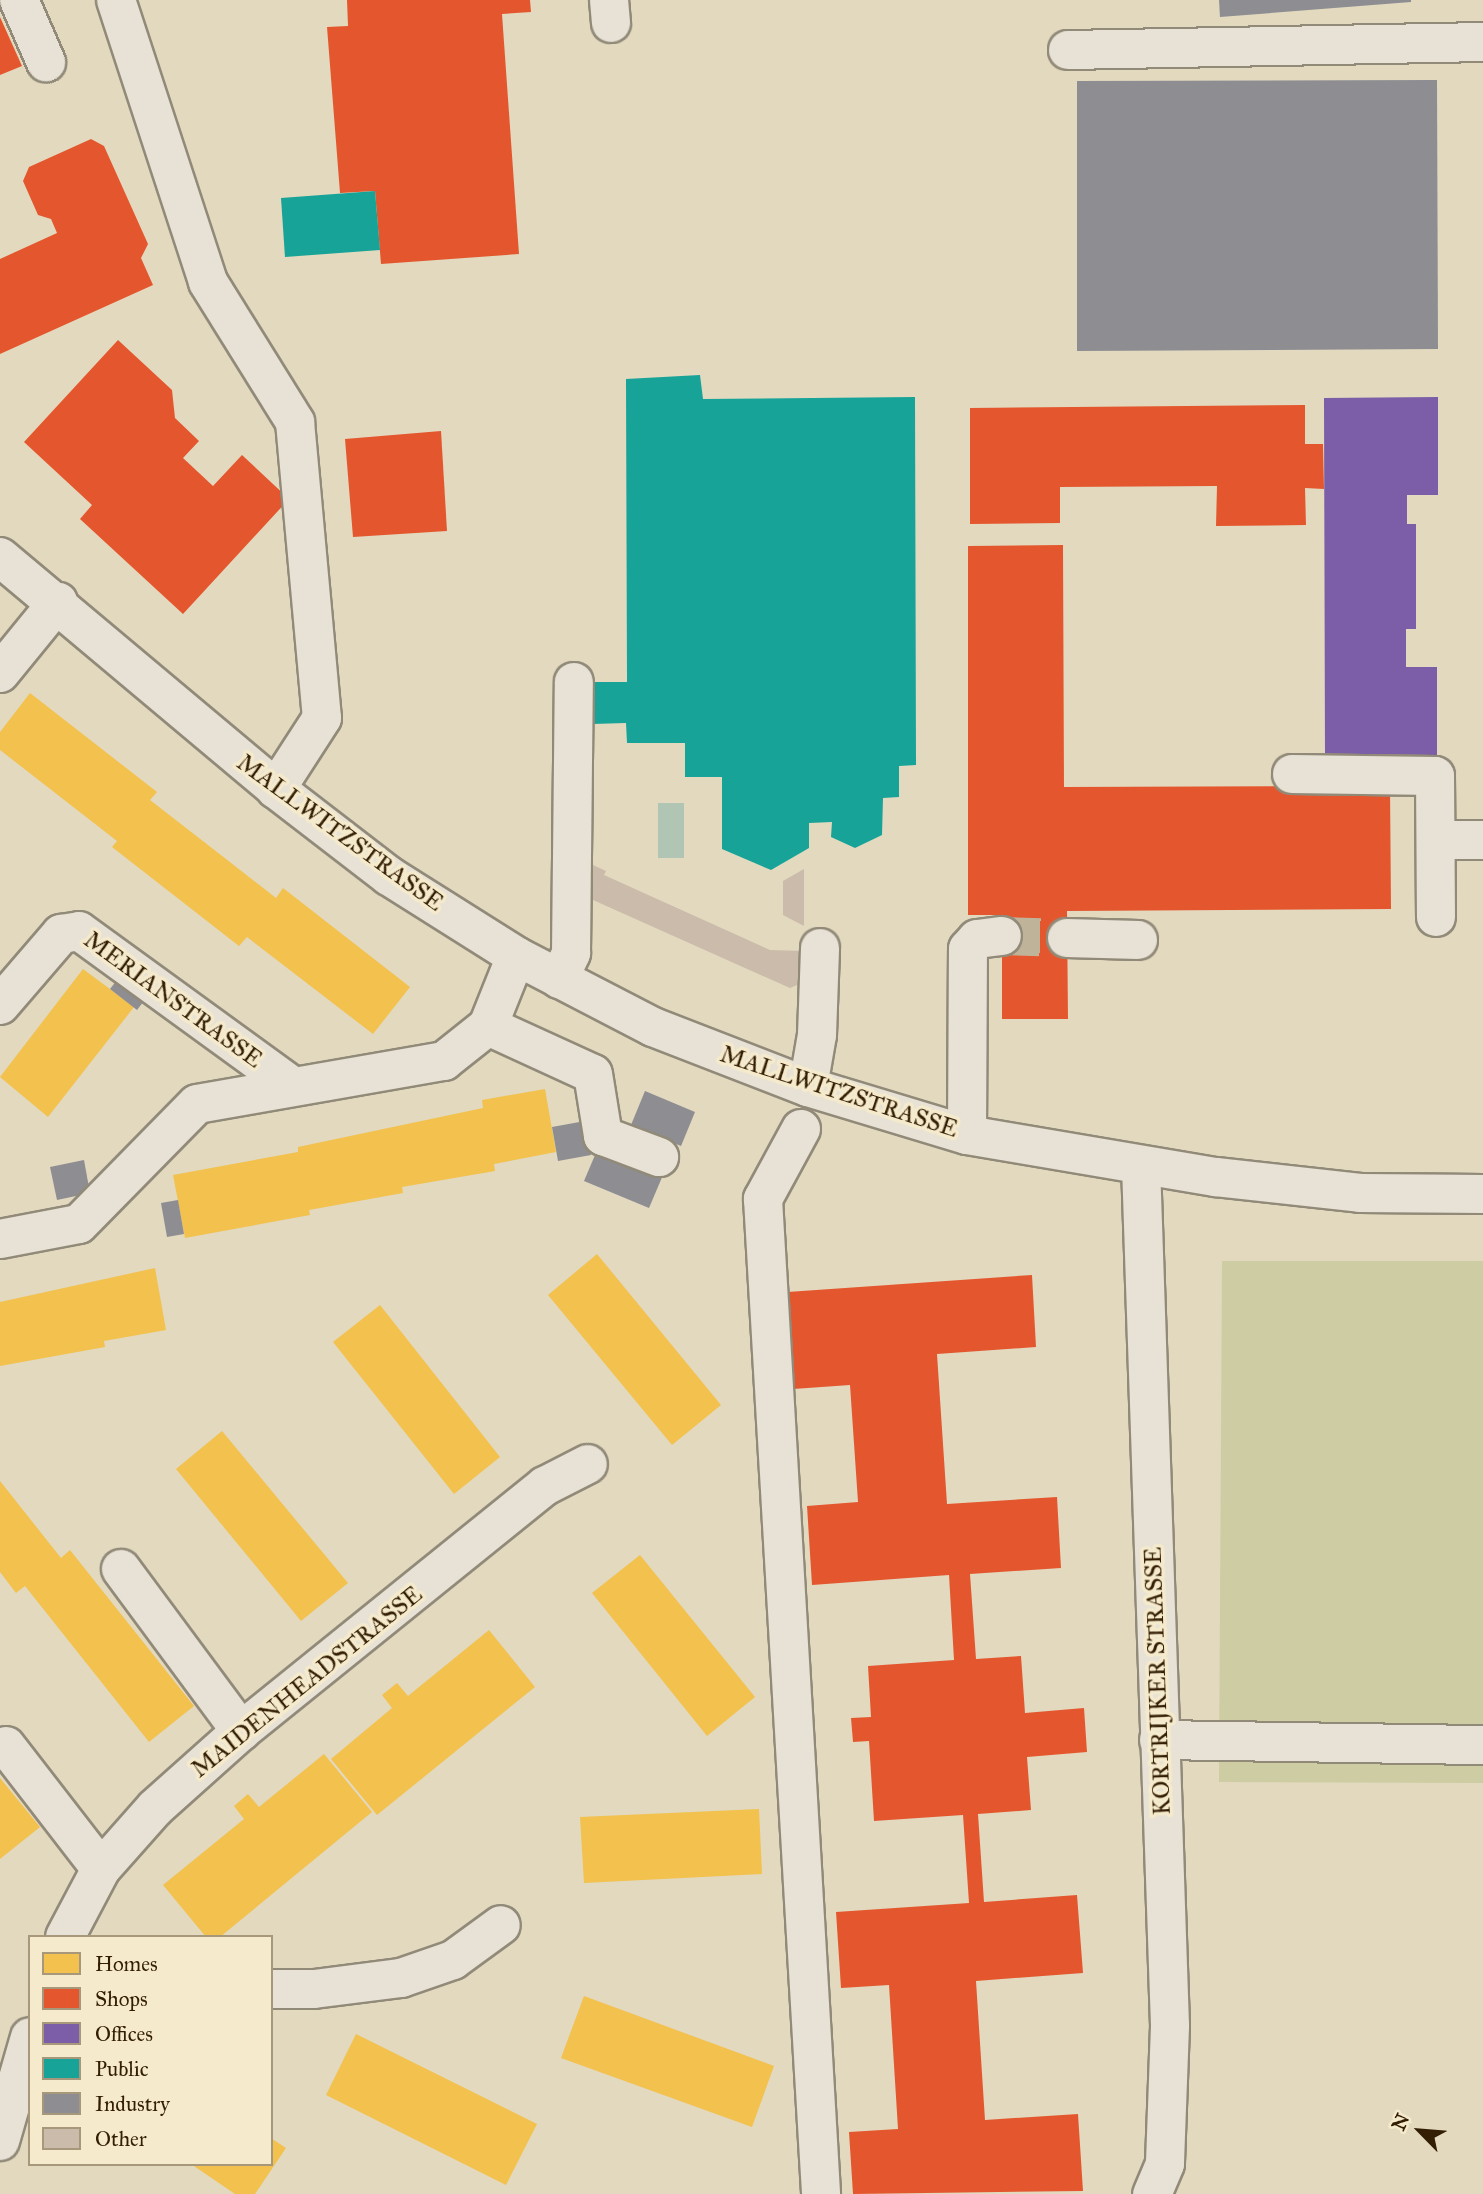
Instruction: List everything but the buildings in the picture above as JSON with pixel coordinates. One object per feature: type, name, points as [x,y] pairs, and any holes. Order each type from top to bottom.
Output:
[{"type":"street","points":[[19,0],[46,62]]},
{"type":"street","points":[[116,0],[208,282],[295,422],[322,718],[276,789]]},
{"type":"street","points":[[1068,50],[1483,42]]},
{"type":"street","name":"MALLWITZSTRASSE","points":[[4,555],[276,789],[389,876],[516,956],[653,1027],[808,1087],[967,1135],[1141,1165],[1360,1193],[1483,1195]]},
{"type":"street","points":[[0,673],[58,602]]},
{"type":"street","points":[[559,979],[571,953],[574,682]]},
{"type":"street","points":[[1292,774],[1435,776],[1436,917]]},
{"type":"street","points":[[1437,840],[1483,840]]},
{"type":"street","name":"MERIANSTRASSE","points":[[0,1005],[61,934],[79,931],[290,1084]]},
{"type":"street","points":[[967,1135],[968,949],[977,939],[1002,936]]},
{"type":"street","points":[[1068,938],[1138,940]]},
{"type":"street","points":[[808,1087],[817,1035],[820,948]]},
{"type":"street","name":"MERIANSTRASSE","points":[[0,1238],[79,1224],[197,1104],[290,1084],[444,1061],[488,1026],[516,956]]},
{"type":"street","points":[[488,1026],[593,1074],[603,1136],[659,1157]]},
{"type":"street","points":[[801,1129],[763,1199],[821,2194]]},
{"type":"street","name":"KORTRIJKER STRASSE","points":[[1141,1165],[1170,2025],[1165,2164],[1152,2194]]},
{"type":"street","name":"MAIDENHEADSTRASSE","points":[[66,1935],[101,1869],[155,1808],[241,1731],[545,1486],[589,1464]]},
{"type":"street","points":[[121,1569],[241,1731]]},
{"type":"street","points":[[1159,1740],[1483,1745]]},
{"type":"street","points":[[6,1746],[101,1869]]},
{"type":"street","points":[[273,1989],[314,1989],[401,1978],[453,1959],[501,1925]]},
{"type":"street","points":[[0,2141],[28,2044]]},
{"type":"green space","points":[[1222,1261],[1483,1261],[1483,1783],[1219,1782]]},
{"type":"shaded area","points":[[658,803],[684,803],[684,858],[658,858]]},
{"type":"tunnel","points":[[1002,936],[1067,938]]}]
